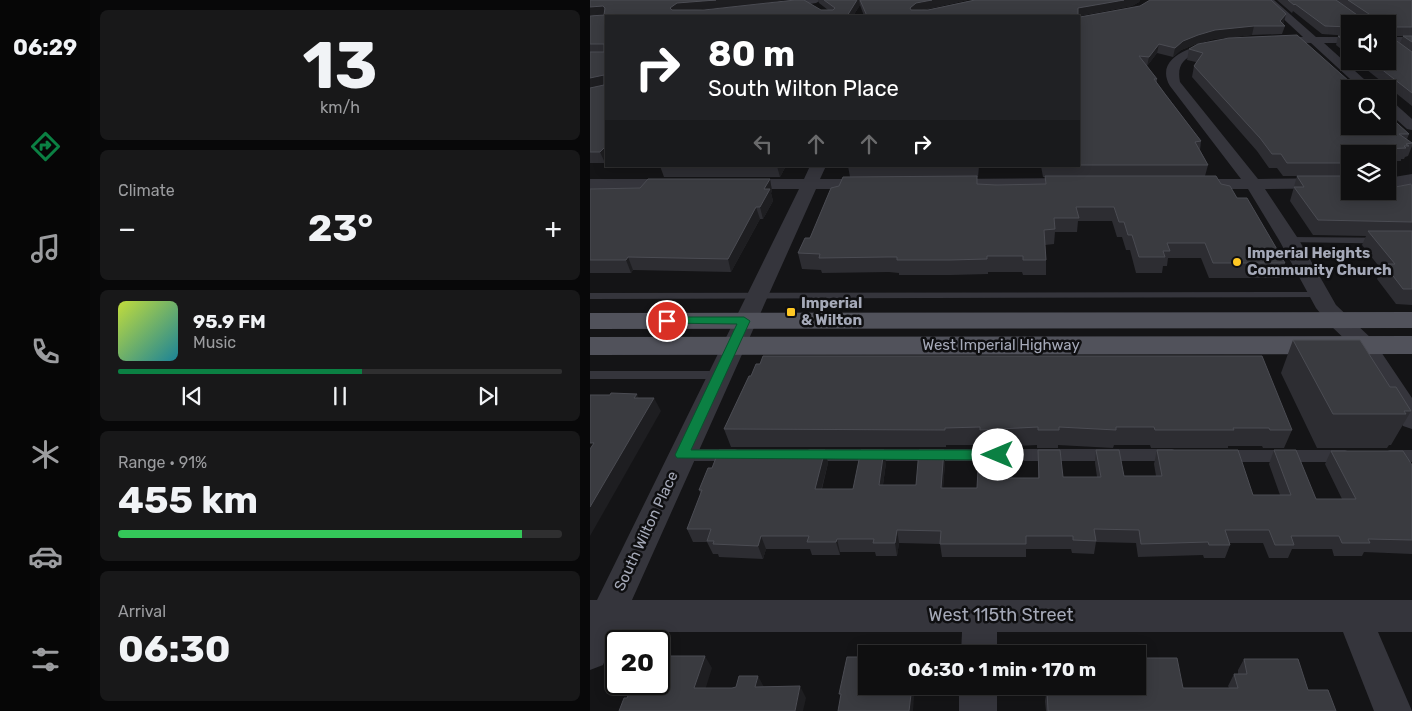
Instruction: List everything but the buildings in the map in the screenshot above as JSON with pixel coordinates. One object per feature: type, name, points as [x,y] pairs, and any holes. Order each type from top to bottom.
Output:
[{"type":"main road","name":"West Imperial Highway","points":[[590,321],[1412,320]]},
{"type":"main road","name":"West Imperial Highway","points":[[590,346],[1412,345]]},
{"type":"street","points":[[1268,0],[1359,80]]},
{"type":"street","points":[[768,7],[809,1],[820,10]]},
{"type":"street","points":[[1253,40],[1341,40]]},
{"type":"street","points":[[1396,42],[1412,40]]},
{"type":"street","points":[[1235,42],[1216,44],[1185,54],[1172,67],[1171,75],[1174,83],[1253,184],[1289,240],[1320,295],[1337,319],[1365,345],[1412,419]]},
{"type":"street","points":[[1396,112],[1412,126]]},
{"type":"street","points":[[617,184],[632,167]]},
{"type":"street","points":[[1009,167],[1009,183]]},
{"type":"street","points":[[722,184],[814,175],[886,184]]},
{"type":"street","name":"South Wilton Place","points":[[590,652],[598,616],[682,455],[814,175]]},
{"type":"street","points":[[1396,182],[1412,179]]},
{"type":"street","points":[[1175,184],[1341,183]]},
{"type":"street","points":[[590,184],[693,184]]},
{"type":"street","points":[[924,184],[1087,184]]},
{"type":"street","points":[[979,645],[980,615]]},
{"type":"street","points":[[1353,615],[1393,711]]},
{"type":"street","name":"West 115th Street","points":[[598,616],[1412,616]]},
{"type":"street","points":[[978,695],[978,711]]},
{"type":"lane","points":[[1289,240],[1412,241]]},
{"type":"lane","points":[[590,296],[1320,295]]},
{"type":"lane","points":[[590,375],[720,375]]},
{"type":"lane","points":[[682,455],[752,455]]},
{"type":"lane","points":[[792,455],[1182,456]]},
{"type":"lane","points":[[1212,456],[1412,456]]},
{"type":"place","name":"Imperial Heights Community Church","points":[[1237,262]]},
{"type":"place","name":"Imperial & Wilton","points":[[791,312]]},
{"type":"route","points":[[667,321],[744,321],[682,455],[998,455]]}]
